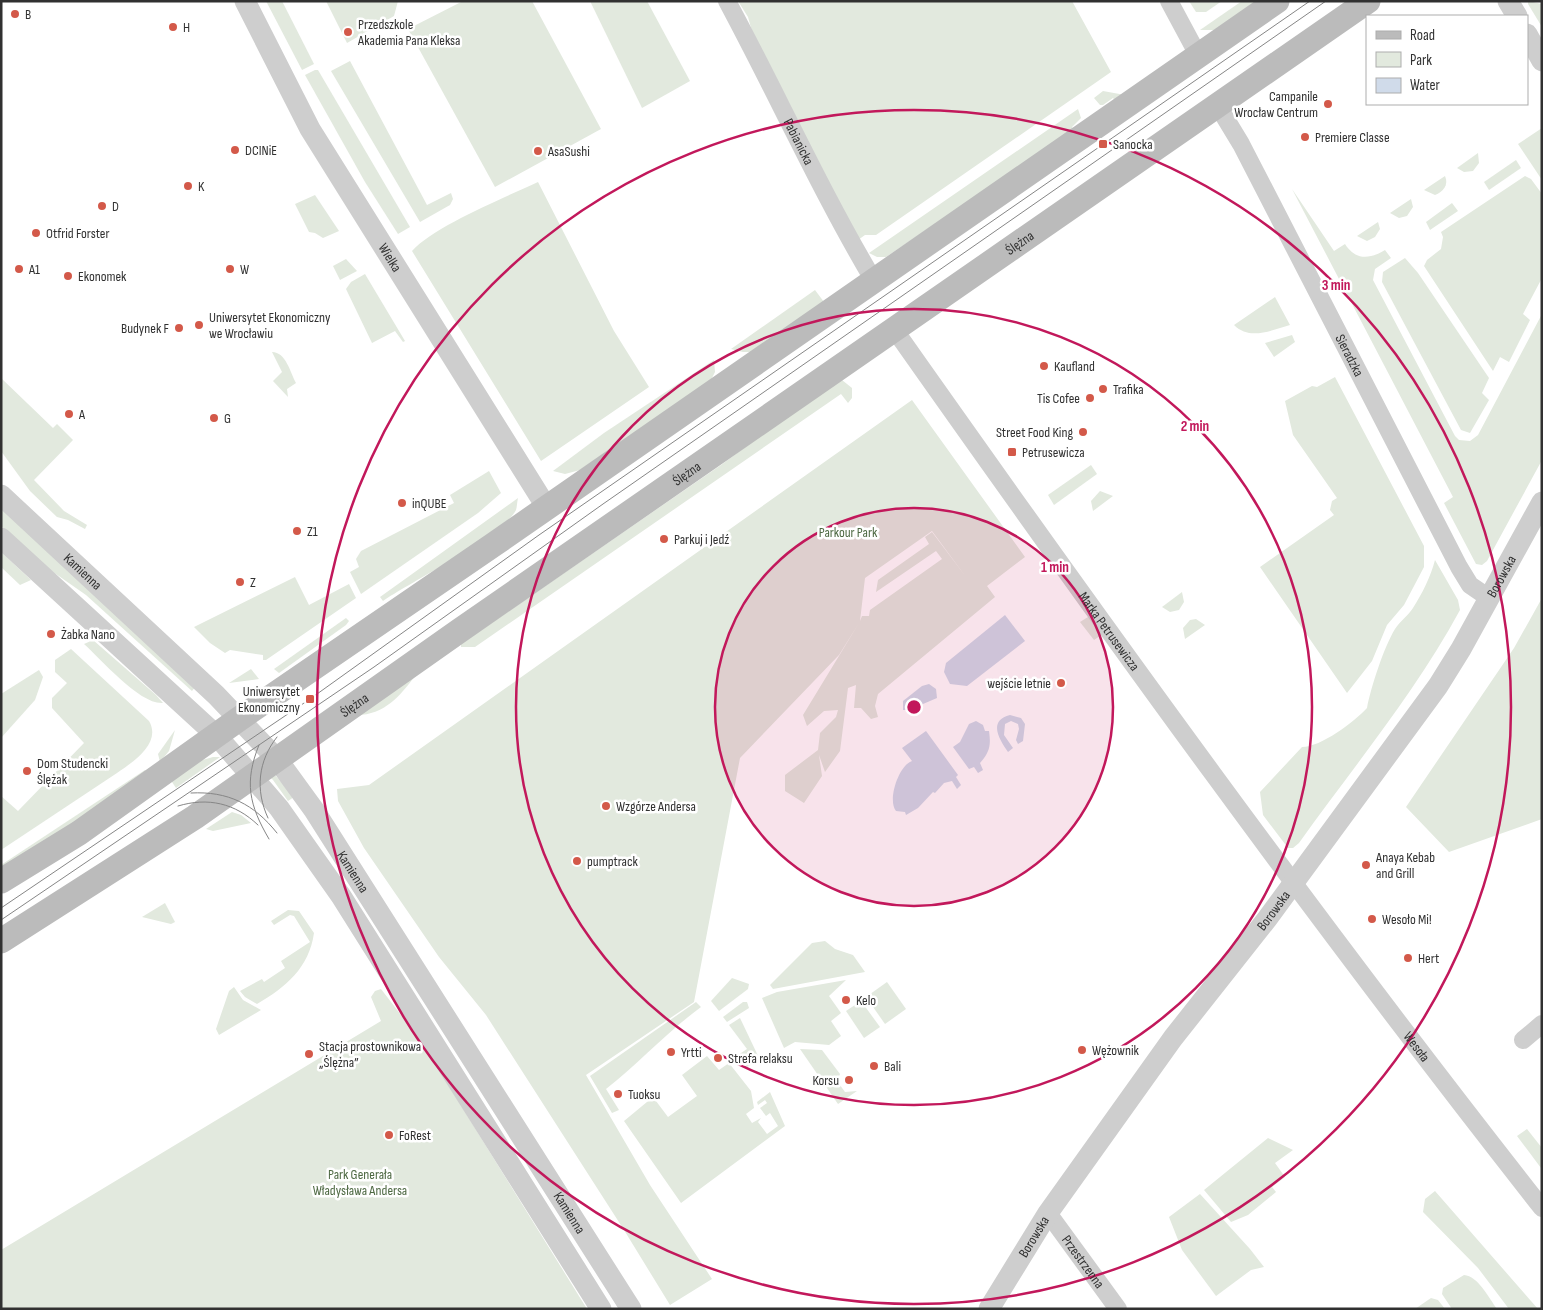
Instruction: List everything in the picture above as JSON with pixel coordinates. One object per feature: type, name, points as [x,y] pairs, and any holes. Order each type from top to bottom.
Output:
[{"type":"main road","points":[[1,881],[79,833],[239,719],[1277,1]]},
{"type":"main road","name":"Ślężna","points":[[1,941],[152,846],[1368,1]]},
{"type":"street","name":"Wielka","points":[[245,1],[310,129],[546,508]]},
{"type":"street","name":"Pabianicka","points":[[726,1],[770,82],[840,223],[874,281]]},
{"type":"street","points":[[1169,1],[1198,55]]},
{"type":"street","points":[[1508,1],[1516,15]]},
{"type":"street","points":[[1528,36],[1542,61]]},
{"type":"street","name":"Sieradzka","points":[[1218,106],[1241,144],[1459,567],[1470,585],[1489,598]]},
{"type":"street","name":"Marka Petrusewicza","points":[[894,329],[1044,543],[1293,883]]},
{"type":"street","name":"Kamienna","points":[[1,495],[208,686],[276,760],[325,826],[631,1309]]},
{"type":"street","name":"Borowska","points":[[989,1309],[1048,1213],[1173,1038],[1293,883],[1438,686],[1542,502]]},
{"type":"street","name":"Kamienna","points":[[1,538],[217,736],[253,776],[326,872],[601,1309]]},
{"type":"street","name":"Wesoła","points":[[1293,883],[1542,1208]]},
{"type":"street","points":[[1523,1040],[1542,1024]]},
{"type":"street","name":"Przestrzenna","points":[[1048,1213],[1118,1309]]},
{"type":"green space","points":[[266,1],[282,1],[314,64],[302,70]]},
{"type":"green space","points":[[326,1],[398,1],[394,16],[347,43]]},
{"type":"green space","points":[[463,1],[532,1],[601,129],[495,187],[408,29]]},
{"type":"green space","points":[[590,1],[647,1],[690,81],[642,108]]},
{"type":"green space","points":[[738,1],[1072,1],[1111,72],[876,235],[865,235],[858,240],[753,35],[748,17]]},
{"type":"green space","points":[[1189,1],[1222,1],[1206,12],[1196,12]]},
{"type":"green space","points":[[1242,1],[1258,1],[1214,30],[1200,30]]},
{"type":"green space","points":[[1528,1],[1542,4],[1542,27],[1528,4]]},
{"type":"green space","points":[[350,61],[427,205],[451,193],[453,199],[450,205],[420,222],[331,71]]},
{"type":"green space","points":[[318,70],[410,227],[398,234],[365,182],[305,75]]},
{"type":"green space","points":[[1103,91],[1125,95],[1116,102],[1113,98],[1100,105],[1094,98]]},
{"type":"green space","points":[[1078,109],[1081,118],[1072,127],[1074,130],[886,257],[877,257],[869,253]]},
{"type":"green space","points":[[1542,128],[1542,180],[1518,144]]},
{"type":"green space","points":[[1478,153],[1479,163],[1473,171],[1464,172],[1457,168]]},
{"type":"green space","points":[[1516,160],[1521,168],[1489,190],[1484,182]]},
{"type":"green space","points":[[1445,176],[1446,185],[1440,192],[1435,195],[1424,190]]},
{"type":"green space","points":[[1525,176],[1531,179],[1542,194],[1542,278],[1523,314],[1530,320],[1509,362],[1500,357],[1493,371],[1424,266],[1427,260],[1441,249],[1443,237],[1441,232]]},
{"type":"green space","points":[[538,182],[614,331],[649,387],[541,461],[412,251],[422,241],[453,222]]},
{"type":"green space","points":[[1292,189],[1334,251],[1345,244],[1349,250],[1359,256],[1369,257],[1385,250],[1391,258],[1375,269],[1373,280],[1455,436],[1459,440],[1470,441],[1478,435],[1542,314],[1542,460],[1487,561],[1482,565],[1476,564],[1444,503],[1453,497]]},
{"type":"green space","points":[[315,195],[339,231],[323,238],[309,232],[295,204]]},
{"type":"green space","points":[[1411,199],[1413,207],[1407,216],[1399,218],[1390,213]]},
{"type":"green space","points":[[1452,203],[1458,211],[1430,230],[1426,222]]},
{"type":"green space","points":[[1378,222],[1380,229],[1375,237],[1367,241],[1357,236]]},
{"type":"green space","points":[[1405,258],[1418,273],[1489,378],[1482,393],[1489,400],[1470,433],[1461,430],[1382,282],[1383,272]]},
{"type":"green space","points":[[346,259],[357,271],[340,280],[333,266]]},
{"type":"green space","points":[[365,274],[405,341],[403,342],[395,331],[372,343],[346,289],[351,282]]},
{"type":"green space","points":[[815,290],[824,302],[753,352],[731,349]]},
{"type":"green space","points":[[1275,297],[1290,325],[1261,333],[1254,333],[1240,330],[1234,325]]},
{"type":"green space","points":[[1292,335],[1295,342],[1274,357],[1265,343]]},
{"type":"green space","points":[[272,352],[281,355],[296,383],[287,389],[288,397],[273,381],[282,372]]},
{"type":"green space","points":[[714,360],[715,372],[710,382],[580,470],[565,474],[553,471],[604,433]]},
{"type":"green space","points":[[1335,377],[1424,546],[1424,567],[1404,605],[1387,625],[1372,661],[1347,693],[1260,567],[1334,515],[1330,510],[1332,501],[1337,498],[1293,435],[1285,401],[1312,386],[1317,387]]},
{"type":"green space","points":[[1,378],[53,428],[57,424],[73,440],[34,480],[64,511],[87,525],[85,529],[68,520],[57,517],[30,491],[1,451]]},
{"type":"green space","points":[[842,380],[852,388],[852,398],[848,403],[841,394],[475,647],[461,647],[461,644],[721,465],[801,406]]},
{"type":"green space","name":"Parkour Park","points":[[912,400],[1025,557],[987,586],[995,597],[878,694],[875,706],[878,717],[871,719],[861,708],[854,708],[856,685],[848,688],[840,751],[825,772],[819,755],[822,776],[804,803],[785,791],[785,775],[818,750],[820,733],[836,717],[838,710],[824,711],[807,726],[803,715],[859,623],[839,655],[740,758],[694,1002],[586,1075],[650,1185],[712,1279],[670,1305],[486,1015],[439,957],[364,848],[338,801],[337,789],[369,785]],"holes":[[[932,531],[966,577],[932,532],[925,537],[929,544],[878,580],[876,592],[936,551],[942,559],[870,610],[869,616],[862,616],[860,621],[865,578]]]},
{"type":"green space","points":[[1091,465],[1097,474],[1054,505],[1048,495]]},
{"type":"green space","points":[[489,471],[501,493],[478,513],[361,594],[350,572],[359,567],[356,559],[361,551],[454,503],[450,495]]},
{"type":"green space","points":[[1100,491],[1113,496],[1093,511],[1091,501]]},
{"type":"green space","points":[[518,498],[516,510],[508,520],[476,545],[383,601],[380,597]]},
{"type":"green space","points":[[1,507],[196,686],[192,691],[86,595],[43,565],[1,526]]},
{"type":"green space","points":[[1,552],[31,580],[20,585],[1,567]]},
{"type":"green space","points":[[1435,560],[1458,600],[1460,610],[1424,671],[1404,700],[1299,843],[1293,848],[1288,848],[1263,815],[1260,792],[1302,747],[1310,746],[1327,738],[1354,720],[1367,708],[1378,667],[1391,637],[1397,626],[1411,611],[1420,597],[1429,579]]},
{"type":"green space","points":[[295,577],[309,605],[349,584],[356,598],[266,660],[263,660],[263,655],[230,650],[225,653],[210,643],[194,627]]},
{"type":"green space","points":[[1182,592],[1184,602],[1179,610],[1170,612],[1162,607]]},
{"type":"green space","points":[[1542,598],[1542,819],[1449,852],[1406,807],[1514,648]]},
{"type":"green space","points":[[1088,617],[1092,618],[1103,634],[1094,640],[1080,622]]},
{"type":"green space","points":[[346,618],[349,621],[346,625],[279,673],[274,669]]},
{"type":"green space","points":[[1196,619],[1205,625],[1185,639],[1183,628],[1190,620]]},
{"type":"green space","points":[[93,640],[163,703],[154,702],[143,697],[121,680],[84,644]]},
{"type":"green space","points":[[71,649],[149,721],[152,737],[138,758],[1,850],[1,796],[18,811],[84,743],[52,708],[52,698],[67,683],[55,672],[55,660]]},
{"type":"green space","points":[[251,669],[259,679],[229,683]]},
{"type":"green space","points":[[39,670],[43,677],[35,700],[1,738],[1,694]]},
{"type":"green space","points":[[415,676],[397,697],[383,708],[375,712],[357,715]]},
{"type":"green space","points":[[175,730],[169,751],[160,762],[158,754]]},
{"type":"green space","points":[[220,757],[176,788],[170,779],[199,761]]},
{"type":"green space","points":[[145,770],[148,774],[1,869],[1,865]]},
{"type":"green space","points":[[275,775],[294,797],[288,801],[271,778]]},
{"type":"green space","points":[[232,812],[241,815],[251,823],[213,831],[206,829]]},
{"type":"green space","points":[[165,903],[175,922],[171,924],[142,917]]},
{"type":"green space","points":[[288,910],[299,911],[314,933],[311,945],[307,956],[294,975],[277,991],[257,1004],[245,997],[240,991],[262,979],[264,982],[285,968],[281,961],[310,942],[294,916],[290,915],[274,925],[271,921]]},
{"type":"green space","points":[[825,941],[835,949],[853,955],[865,972],[773,989],[770,985],[812,943]]},
{"type":"green space","points":[[732,978],[749,984],[748,989],[719,1011],[711,1001]]},
{"type":"green space","points":[[846,980],[829,996],[841,1013],[831,1021],[841,1036],[829,1045],[795,1042],[784,1048],[762,998],[777,992]]},
{"type":"green space","points":[[887,982],[906,1009],[885,1024],[866,997]]},
{"type":"green space","points":[[234,987],[243,1000],[261,1010],[219,1035],[216,1029],[229,991]]},
{"type":"green space","name":"Park Generała Władysława Andersa","points":[[381,989],[421,1041],[587,1309],[1,1309],[1,1250],[381,1021],[371,997],[375,991]]},
{"type":"green space","points":[[861,1001],[880,1027],[864,1038],[846,1011]]},
{"type":"green space","points":[[696,1002],[701,1007],[606,1089],[619,1110],[612,1113],[590,1076]]},
{"type":"green space","points":[[743,1002],[747,1002],[749,1008],[727,1022],[723,1017]]},
{"type":"green space","points":[[740,1018],[760,1060],[747,1067],[738,1055],[747,1049],[729,1025]]},
{"type":"green space","points":[[800,1049],[822,1050],[840,1074],[837,1081],[845,1092],[857,1091],[838,1104]]},
{"type":"green space","points":[[707,1056],[719,1070],[729,1063],[751,1091],[754,1108],[746,1114],[752,1123],[761,1118],[758,1122],[767,1134],[778,1126],[770,1113],[766,1116],[760,1108],[767,1103],[765,1100],[758,1105],[757,1102],[770,1092],[785,1126],[681,1203],[624,1121],[653,1097],[668,1117],[697,1096],[682,1075]]},
{"type":"green space","points":[[1527,1129],[1542,1148],[1541,1168],[1517,1136]]},
{"type":"green space","points":[[1268,1138],[1293,1150],[1275,1163],[1285,1177],[1272,1187],[1276,1192],[1248,1215],[1231,1222],[1204,1190]]},
{"type":"green space","points":[[1435,1191],[1538,1309],[1509,1309],[1478,1268],[1423,1212],[1425,1199]]},
{"type":"green space","points":[[1200,1194],[1264,1267],[1251,1270],[1216,1296],[1182,1250],[1169,1217]]},
{"type":"green space","points":[[1464,1275],[1469,1276],[1478,1283],[1497,1309],[1452,1309],[1442,1294],[1443,1288]]},
{"type":"green space","points":[[1431,1298],[1438,1300],[1445,1309],[1415,1309]]},
{"type":"water","points":[[1005,615],[1025,641],[967,686],[950,684],[944,672],[946,663]]},
{"type":"water","points":[[929,684],[936,689],[937,698],[909,710],[903,710],[903,701],[922,686]]},
{"type":"water","points":[[1010,715],[1021,718],[1025,724],[1023,741],[1018,744],[1016,740],[1019,729],[1018,724],[1011,721],[1005,724],[1004,735],[1013,748],[1008,752],[999,737],[997,726],[1003,718]]},
{"type":"water","points":[[976,721],[983,725],[985,731],[989,731],[990,740],[988,752],[980,763],[983,770],[978,773],[974,767],[969,769],[953,747],[960,742],[969,724]]},
{"type":"water","points":[[926,731],[958,775],[956,777],[961,785],[957,789],[952,781],[944,783],[918,808],[906,815],[905,812],[896,811],[893,799],[899,776],[907,764],[912,761],[902,748]]},
{"type":"tram line","points":[[1,908],[310,699],[539,535],[1310,1]]},
{"type":"tram line","points":[[1,920],[374,667],[603,504],[1326,1]]},
{"type":"tram line","points":[[268,818],[261,797],[260,776],[266,756],[277,737]]},
{"type":"tram line","points":[[259,745],[251,771],[251,793],[257,815],[269,839]]},
{"type":"tram line","points":[[191,793],[217,794],[239,801],[259,814],[277,833]]},
{"type":"tram line","points":[[178,806],[200,802],[221,804],[240,811],[258,825]]},
{"type":"place","name":"B","points":[[15,14]]},
{"type":"place","name":"H","points":[[173,27]]},
{"type":"place","name":"Przedszkole Akademia Pana Kleksa","points":[[348,32]]},
{"type":"place","name":"Campanile Wrocław Centrum","points":[[1328,104]]},
{"type":"place","name":"Premiere Classe","points":[[1305,137]]},
{"type":"place","name":"Sanocka","points":[[1103,144]]},
{"type":"place","name":"DCINiE","points":[[235,150]]},
{"type":"place","name":"AsaSushi","points":[[538,151]]},
{"type":"place","name":"K","points":[[188,186]]},
{"type":"place","name":"D","points":[[102,206]]},
{"type":"place","name":"Otfrid Forster","points":[[36,233]]},
{"type":"place","name":"A1","points":[[19,269]]},
{"type":"place","name":"W","points":[[230,269]]},
{"type":"place","name":"Ekonomek","points":[[68,276]]},
{"type":"place","name":"Uniwersytet Ekonomiczny we Wrocławiu","points":[[199,325]]},
{"type":"place","name":"Budynek F","points":[[179,328]]},
{"type":"place","name":"Kaufland","points":[[1044,366]]},
{"type":"place","name":"Trafika","points":[[1103,389]]},
{"type":"place","name":"Tis Cofee","points":[[1090,398]]},
{"type":"place","name":"A","points":[[69,414]]},
{"type":"place","name":"G","points":[[214,418]]},
{"type":"place","name":"Street Food King","points":[[1083,432]]},
{"type":"place","name":"Petrusewicza","points":[[1012,452]]},
{"type":"place","name":"inQUBE","points":[[402,503]]},
{"type":"place","name":"Z1","points":[[297,531]]},
{"type":"place","name":"Parkuj i Jedź","points":[[664,539]]},
{"type":"place","name":"Z","points":[[240,582]]},
{"type":"place","name":"Żabka Nano","points":[[51,634]]},
{"type":"place","name":"wejście letnie","points":[[1061,683]]},
{"type":"place","name":"Uniwersytet Ekonomiczny","points":[[310,699]]},
{"type":"place","name":"Dom Studencki Ślężak","points":[[27,771]]},
{"type":"place","name":"Wzgórze Andersa","points":[[606,806]]},
{"type":"place","name":"pumptrack","points":[[577,861]]},
{"type":"place","name":"Anaya Kebab and Grill","points":[[1366,865]]},
{"type":"place","name":"Wesoło Mi!","points":[[1372,919]]},
{"type":"place","name":"Hert","points":[[1408,958]]},
{"type":"place","name":"Kelo","points":[[846,1000]]},
{"type":"place","name":"Wężownik","points":[[1082,1050]]},
{"type":"place","name":"Yrtti","points":[[671,1052]]},
{"type":"place","name":"Stacja prostownikowa „Ślężna”","points":[[309,1054]]},
{"type":"place","name":"Strefa relaksu","points":[[718,1058]]},
{"type":"place","name":"Bali","points":[[874,1066]]},
{"type":"place","name":"Korsu","points":[[849,1080]]},
{"type":"place","name":"Tuoksu","points":[[618,1094]]},
{"type":"place","name":"FoRest","points":[[389,1135]]}]
